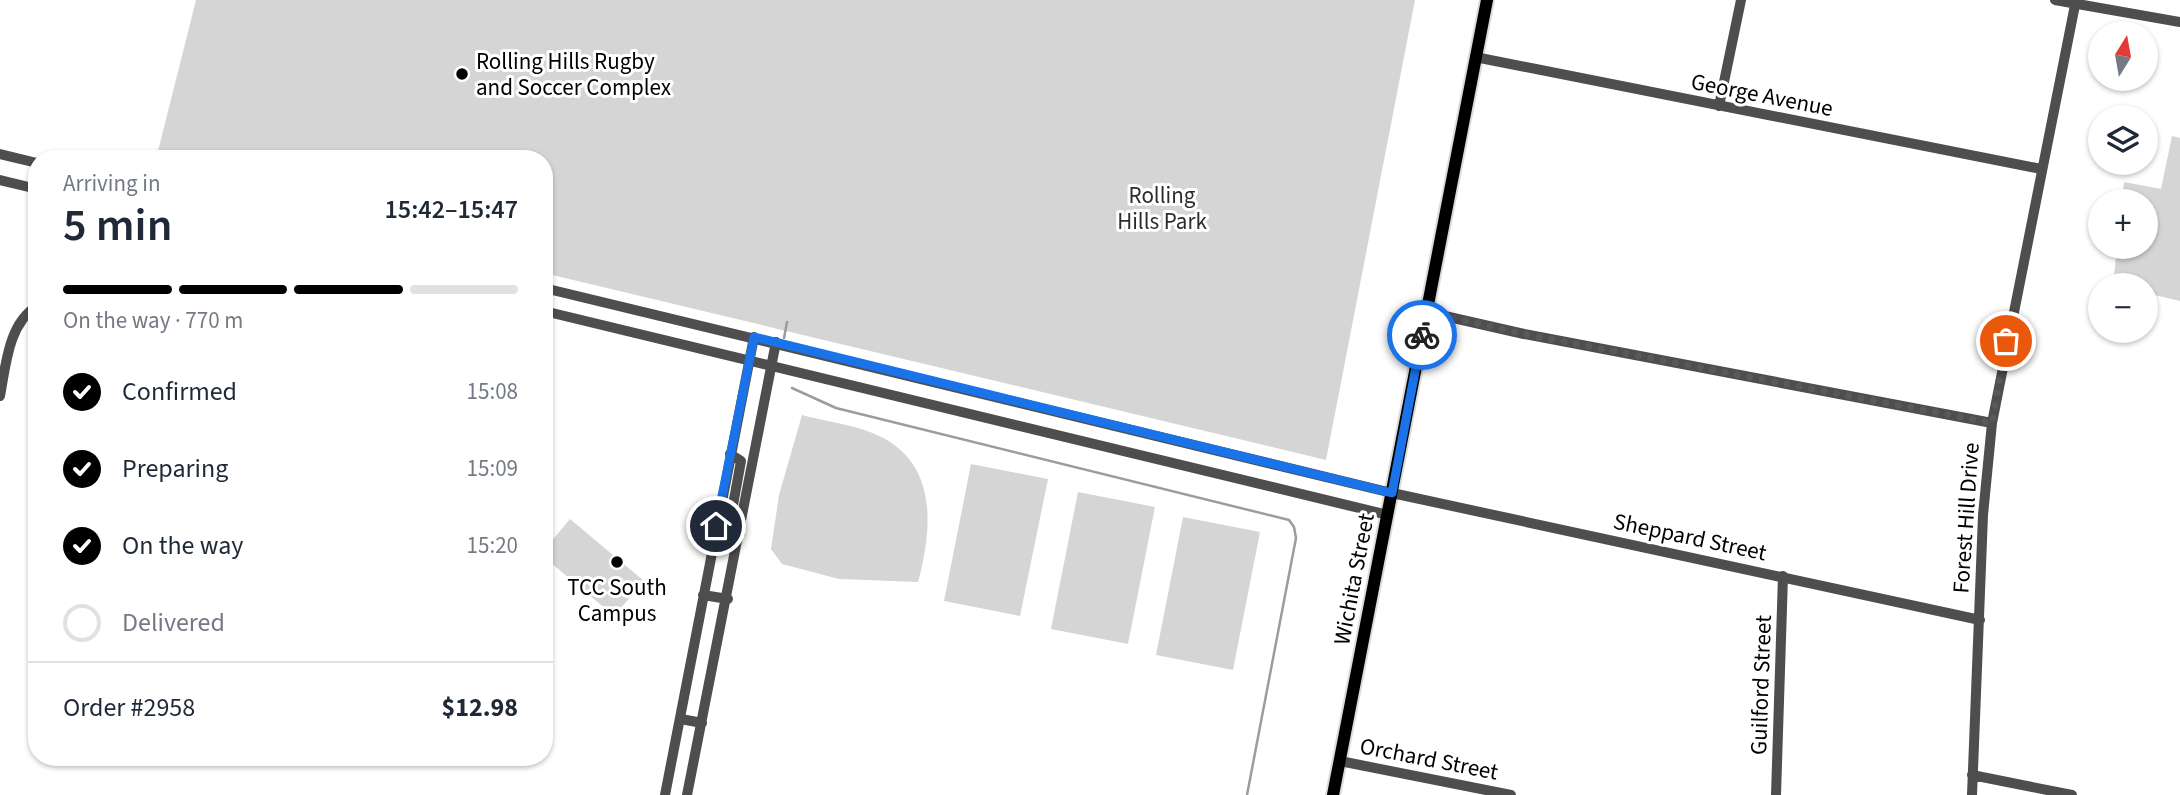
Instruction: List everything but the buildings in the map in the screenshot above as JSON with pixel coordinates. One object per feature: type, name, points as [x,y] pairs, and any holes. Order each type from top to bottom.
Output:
[{"type":"main road","name":"Wichita Street","points":[[1333,795],[1488,0]]},
{"type":"street","points":[[1720,106],[1741,0]]},
{"type":"street","points":[[2055,0],[2180,22]]},
{"type":"street","name":"Forest Hill Drive","points":[[1972,795],[1983,515],[1992,423],[2075,2]]},
{"type":"street","name":"George Avenue","points":[[1475,57],[2041,169]]},
{"type":"street","points":[[0,154],[28,161]]},
{"type":"street","points":[[0,180],[28,187]]},
{"type":"street","name":"Sheppard Street","points":[[553,290],[1392,493],[1980,620]]},
{"type":"street","points":[[1427,312],[1524,334],[1992,423]]},
{"type":"street","points":[[553,313],[1388,515]]},
{"type":"street","points":[[0,396],[10,347],[20,322],[28,314]]},
{"type":"street","points":[[665,795],[754,337]]},
{"type":"street","points":[[687,795],[728,599],[776,342]]},
{"type":"street","points":[[730,454],[741,461],[731,516],[740,533]]},
{"type":"street","name":"Guilford Street","points":[[1776,795],[1783,576]]},
{"type":"street","points":[[703,594],[728,599]]},
{"type":"street","points":[[681,719],[702,723]]},
{"type":"street","name":"Orchard Street","points":[[1340,761],[1511,795]]},
{"type":"street","points":[[1972,775],[2072,795]]},
{"type":"green space","name":"Rolling Hills Park","points":[[196,0],[1415,0],[1326,460],[553,275],[553,150],[158,150]]},
{"type":"green space","points":[[2172,136],[2180,138],[2180,301],[2158,296],[2158,273],[2114,273],[2116,259],[2158,259],[2158,189],[2123,189],[2124,182],[2161,189]]},
{"type":"green space","points":[[802,415],[870,432],[892,443],[908,458],[919,475],[928,515],[927,537],[918,582],[839,579],[782,564],[771,549],[779,495]]},
{"type":"green space","points":[[971,464],[1048,479],[1020,616],[944,601]]},
{"type":"green space","points":[[1078,492],[1155,507],[1128,644],[1051,629]]},
{"type":"green space","points":[[1183,517],[1260,532],[1233,670],[1156,655]]},
{"type":"green space","points":[[570,519],[644,581],[614,616],[553,565],[553,539]]},
{"type":"waterway","points":[[784,338],[787,322]]},
{"type":"waterway","points":[[792,388],[836,408],[1289,520],[1294,527],[1296,538],[1247,795]]},
{"type":"way so far","points":[[1422,335],[1427,312],[1752,379],[1992,423],[2006,341]]},
{"type":"place","name":"Rolling Hills Rugby and Soccer Complex","points":[[462,74]]},
{"type":"place","name":"TCC South Campus","points":[[617,562]]},
{"type":"route","points":[[716,526],[754,337],[1392,493],[1422,335]]}]
